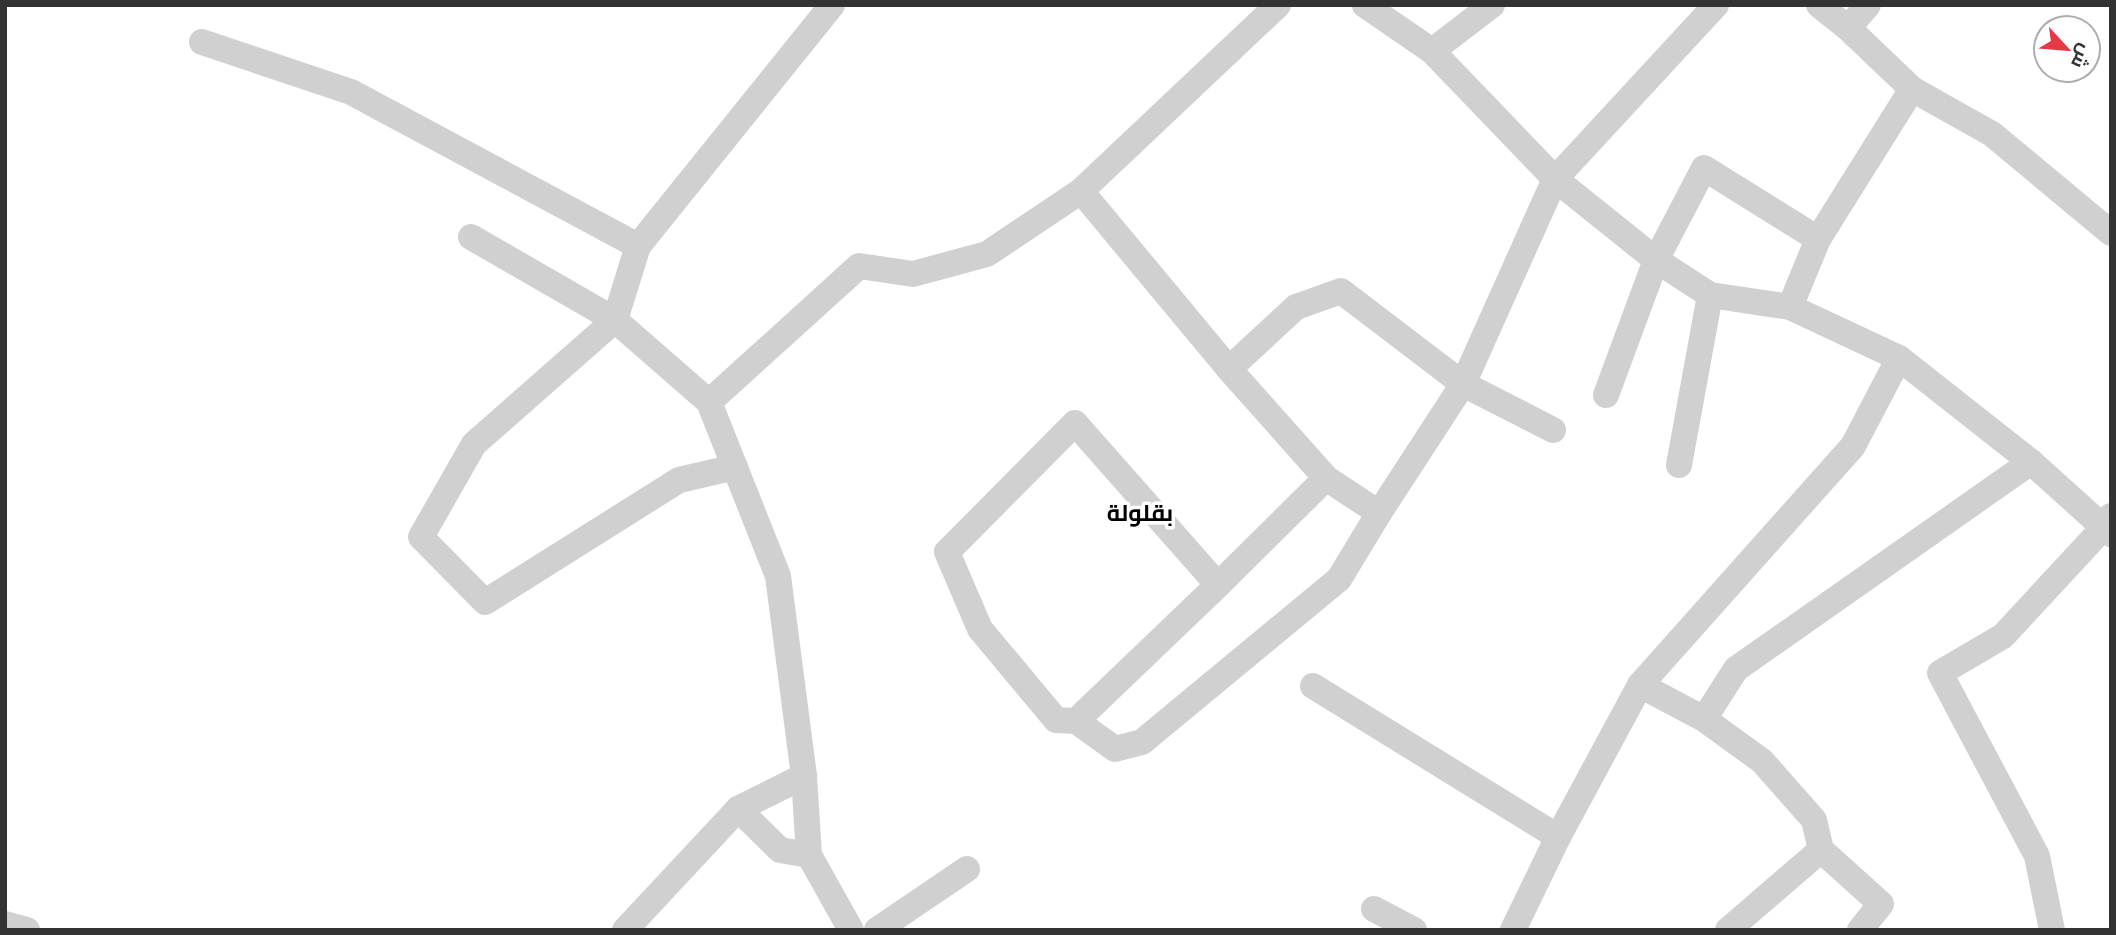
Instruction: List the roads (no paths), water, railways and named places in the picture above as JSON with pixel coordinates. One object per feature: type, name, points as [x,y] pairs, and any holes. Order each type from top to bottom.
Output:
[{"type":"street","points":[[735,467],[679,480],[485,602],[421,537],[474,444],[615,320],[638,246],[832,5]]},
{"type":"street","points":[[709,402],[859,266],[912,274],[987,254],[1081,191],[1278,5]]},
{"type":"street","points":[[1365,5],[1432,51],[1555,179],[1657,260],[1710,295],[1790,307],[1899,358],[2108,526],[2003,636],[1940,673],[2037,856],[2052,930]]},
{"type":"street","points":[[1432,51],[1492,5]]},
{"type":"street","points":[[1218,585],[1075,423],[947,552],[980,629],[1056,720],[1076,721],[1115,749],[1142,742],[1339,579],[1462,384],[1555,179],[1716,5]]},
{"type":"street","points":[[1819,5],[1848,28],[1912,89],[1992,134],[2111,233]]},
{"type":"street","points":[[1848,28],[1868,5]]},
{"type":"street","points":[[202,42],[351,92],[638,246]]},
{"type":"street","points":[[1790,307],[1818,239],[1912,89]]},
{"type":"street","points":[[1606,395],[1657,260],[1704,168],[1818,239]]},
{"type":"street","points":[[1081,191],[1229,369],[1325,478],[1379,513]]},
{"type":"street","points":[[471,237],[615,320],[709,402],[778,576],[804,776],[809,855],[851,930]]},
{"type":"street","points":[[1229,369],[1296,307],[1341,291],[1462,384],[1553,430]]},
{"type":"street","points":[[1679,465],[1710,295]]},
{"type":"street","points":[[1513,930],[1558,837],[1640,685],[1853,446],[1899,358]]},
{"type":"street","points":[[1704,719],[1737,669],[2031,463]]},
{"type":"street","points":[[1076,721],[1325,478]]},
{"type":"street","points":[[1313,685],[1558,837]]},
{"type":"street","points":[[1640,685],[1704,719],[1762,761],[1780,780],[1814,820],[1821,850],[1881,904],[1860,930]]},
{"type":"street","points":[[625,930],[738,809],[804,776]]},
{"type":"street","points":[[738,809],[780,850],[809,855]]},
{"type":"street","points":[[1728,930],[1821,850]]},
{"type":"street","points":[[877,930],[967,869]]},
{"type":"street","points":[[1374,909],[1414,930]]},
{"type":"street","points":[[5,924],[27,930]]},
{"type":"district","name":"بقلولة","points":[[1140,512]]}]
